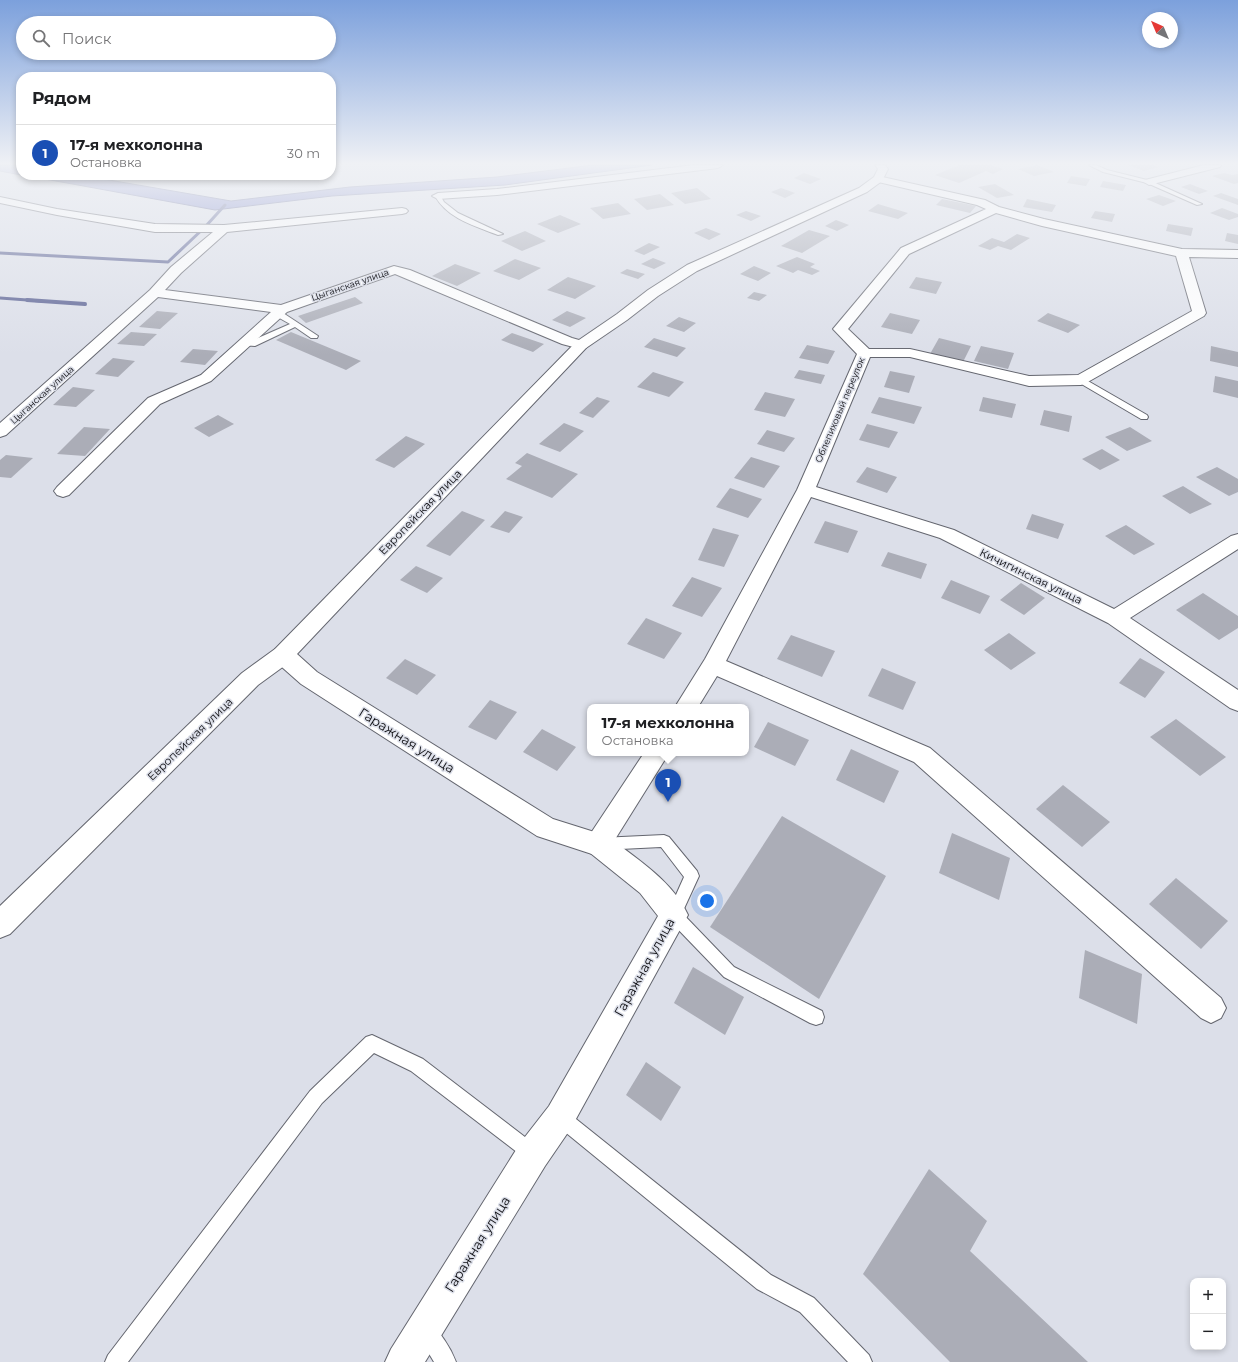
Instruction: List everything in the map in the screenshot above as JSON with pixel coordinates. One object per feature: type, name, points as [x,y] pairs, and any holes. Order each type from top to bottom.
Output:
[{"type":"street","points":[[194,229],[229,229]]},
{"type":"street","name":"Цыганская улица","points":[[0,432],[155,293],[176,270],[224,229]]},
{"type":"street","name":"Европейская улица","points":[[0,925],[250,679],[283,655],[581,345],[622,317],[653,293],[692,268],[780,229]]},
{"type":"street","points":[[865,353],[840,329],[905,251],[954,229]]},
{"type":"street","points":[[1076,229],[1182,253],[1238,254]]},
{"type":"street","name":"Облепиховый переулок","points":[[688,704],[713,665],[806,490],[865,353],[910,352],[1029,381],[1081,380],[1199,313],[1182,253]]},
{"type":"street","name":"Цыганская улица","points":[[155,293],[280,311],[394,270],[405,273],[566,341],[581,345]]},
{"type":"street","points":[[64,490],[154,401],[206,378],[280,311]]},
{"type":"street","name":"Кичигинская улица","points":[[806,490],[947,534],[1115,618],[1238,702]]},
{"type":"street","points":[[1115,618],[1238,540]]},
{"type":"street","name":"Гаражная улица","points":[[283,655],[309,678],[546,828],[598,844],[649,884],[674,915],[560,1116],[533,1154],[404,1362]]},
{"type":"street","points":[[713,665],[922,755],[1211,1008]]},
{"type":"street","points":[[598,844],[655,756]]},
{"type":"lane","points":[[484,229],[500,234]]},
{"type":"lane","points":[[280,311],[314,336]]},
{"type":"lane","points":[[245,343],[252,344],[296,324]]},
{"type":"lane","points":[[1081,380],[1144,417]]},
{"type":"lane","points":[[598,844],[664,841],[692,876],[674,915],[729,972],[816,1017]]},
{"type":"lane","points":[[114,1362],[316,1097],[372,1043],[417,1065],[533,1154]]},
{"type":"lane","points":[[560,1116],[764,1282],[807,1306],[862,1362]]},
{"type":"lane","points":[[424,1329],[446,1362]]},
{"type":"building","points":[[548,229],[569,229],[558,233]]},
{"type":"building","points":[[707,229],[721,234],[709,240],[694,233]]},
{"type":"building","points":[[831,229],[842,229],[837,231]]},
{"type":"building","points":[[1167,229],[1193,229],[1191,236],[1166,231]]},
{"type":"building","points":[[809,230],[830,236],[802,253],[781,246]]},
{"type":"building","points":[[525,231],[546,241],[522,251],[501,241]]},
{"type":"building","points":[[1227,233],[1238,235],[1238,244],[1225,241]]},
{"type":"building","points":[[1017,234],[1030,238],[1011,250],[998,246],[990,250],[978,246],[992,238],[1004,242]]},
{"type":"building","points":[[649,243],[660,247],[644,255],[634,251]]},
{"type":"building","points":[[797,257],[815,264],[810,267],[820,271],[812,275],[798,270],[793,273],[776,266]]},
{"type":"building","points":[[653,258],[666,263],[654,269],[641,264]]},
{"type":"building","points":[[515,259],[541,268],[519,280],[493,271]]},
{"type":"building","points":[[455,264],[481,273],[457,286],[432,276]]},
{"type":"building","points":[[754,266],[771,273],[758,281],[740,274]]},
{"type":"building","points":[[627,269],[645,274],[638,279],[620,273]]},
{"type":"building","points":[[568,277],[596,286],[575,299],[547,290]]},
{"type":"building","points":[[916,277],[942,282],[936,294],[909,288]]},
{"type":"building","points":[[754,292],[767,295],[759,301],[747,298]]},
{"type":"building","points":[[355,297],[363,303],[306,323],[298,316]]},
{"type":"building","points":[[157,311],[178,313],[160,329],[139,327]]},
{"type":"building","points":[[567,311],[586,318],[570,327],[552,320]]},
{"type":"building","points":[[890,313],[920,320],[912,334],[881,327]]},
{"type":"building","points":[[1048,313],[1080,325],[1068,333],[1037,321]]},
{"type":"building","points":[[679,317],[696,323],[684,332],[666,326]]},
{"type":"building","points":[[131,332],[157,334],[144,346],[117,344]]},
{"type":"building","points":[[291,332],[361,361],[346,370],[276,340]]},
{"type":"building","points":[[512,333],[544,344],[533,352],[501,340]]},
{"type":"building","points":[[654,338],[686,348],[677,357],[644,347]]},
{"type":"building","points":[[939,338],[971,346],[963,362],[930,354]]},
{"type":"building","points":[[807,345],[835,351],[828,364],[799,358]]},
{"type":"building","points":[[981,346],[1014,353],[1008,369],[974,361]]},
{"type":"building","points":[[1211,346],[1238,352],[1238,367],[1210,361]]},
{"type":"building","points":[[193,349],[218,351],[205,365],[180,362]]},
{"type":"building","points":[[113,358],[135,361],[118,377],[95,374]]},
{"type":"building","points":[[799,370],[825,375],[821,384],[794,378]]},
{"type":"building","points":[[890,371],[915,376],[909,393],[884,387]]},
{"type":"building","points":[[653,372],[684,382],[669,397],[637,387]]},
{"type":"building","points":[[1215,376],[1238,381],[1238,398],[1213,392]]},
{"type":"building","points":[[73,387],[95,390],[76,407],[53,405]]},
{"type":"building","points":[[765,392],[795,399],[785,417],[754,410]]},
{"type":"building","points":[[597,397],[610,401],[593,418],[579,413]]},
{"type":"building","points":[[879,397],[922,407],[914,424],[871,413]]},
{"type":"building","points":[[983,397],[1016,404],[1012,418],[979,411]]},
{"type":"building","points":[[1044,410],[1072,416],[1069,432],[1040,425]]},
{"type":"building","points":[[218,415],[234,424],[209,437],[194,428]]},
{"type":"building","points":[[564,423],[584,431],[560,452],[539,444]]},
{"type":"building","points":[[867,424],[898,432],[889,448],[859,440]]},
{"type":"building","points":[[84,427],[110,429],[85,456],[57,454]]},
{"type":"building","points":[[1130,427],[1152,441],[1127,451],[1105,437]]},
{"type":"building","points":[[767,430],[795,438],[784,452],[757,444]]},
{"type":"building","points":[[406,436],[425,444],[394,468],[375,460]]},
{"type":"building","points":[[1102,449],[1120,460],[1100,470],[1082,459]]},
{"type":"building","points":[[527,453],[578,474],[552,498],[506,479],[522,466],[515,463]]},
{"type":"building","points":[[6,455],[33,458],[11,478],[0,477],[0,460]]},
{"type":"building","points":[[751,457],[780,466],[764,488],[734,478]]},
{"type":"building","points":[[867,467],[897,477],[887,493],[856,482]]},
{"type":"building","points":[[1217,467],[1238,479],[1238,492],[1229,496],[1196,477]]},
{"type":"building","points":[[1183,486],[1212,504],[1190,514],[1162,496]]},
{"type":"building","points":[[730,488],[762,499],[748,518],[716,507]]},
{"type":"building","points":[[462,511],[485,520],[450,556],[426,546]]},
{"type":"building","points":[[505,511],[523,517],[509,533],[490,527]]},
{"type":"building","points":[[1032,514],[1064,524],[1058,539],[1026,529]]},
{"type":"building","points":[[825,521],[858,531],[848,553],[814,543]]},
{"type":"building","points":[[1126,525],[1155,544],[1134,555],[1105,536]]},
{"type":"building","points":[[713,528],[739,535],[724,567],[698,560]]},
{"type":"building","points":[[888,552],[927,564],[921,579],[881,566]]},
{"type":"building","points":[[416,566],[443,578],[427,593],[400,580]]},
{"type":"building","points":[[692,577],[722,588],[702,617],[672,606]]},
{"type":"building","points":[[951,580],[990,596],[980,614],[941,598]]},
{"type":"building","points":[[1021,583],[1045,598],[1024,615],[1000,600]]},
{"type":"building","points":[[1203,593],[1238,616],[1238,628],[1219,640],[1176,610]]},
{"type":"building","points":[[646,618],[682,633],[664,659],[627,644]]},
{"type":"building","points":[[1009,633],[1036,653],[1011,670],[984,650]]},
{"type":"building","points":[[791,635],[835,651],[822,677],[777,659]]},
{"type":"building","points":[[1140,658],[1165,672],[1145,698],[1119,683]]},
{"type":"building","points":[[405,659],[436,675],[417,695],[386,678]]},
{"type":"building","points":[[882,668],[916,682],[903,710],[868,696]]},
{"type":"building","points":[[490,700],[517,712],[496,740],[468,727]]},
{"type":"building","points":[[1176,719],[1226,757],[1200,776],[1150,737]]},
{"type":"building","points":[[768,722],[809,740],[795,766],[754,747]]},
{"type":"building","points":[[542,729],[576,747],[557,771],[523,752]]},
{"type":"building","points":[[851,749],[899,771],[884,803],[836,780]]},
{"type":"building","points":[[1063,785],[1110,822],[1082,847],[1036,809]]},
{"type":"building","points":[[782,816],[886,876],[819,999],[710,927]]},
{"type":"building","points":[[952,833],[1010,858],[999,900],[939,873]]},
{"type":"building","points":[[1176,878],[1228,921],[1201,949],[1149,904]]},
{"type":"building","points":[[1085,950],[1142,974],[1137,1024],[1079,998]]},
{"type":"building","points":[[693,967],[744,997],[725,1035],[674,1003]]},
{"type":"building","points":[[646,1062],[681,1087],[661,1121],[626,1095]]},
{"type":"building","points":[[929,1169],[987,1221],[970,1251],[1088,1362],[950,1362],[863,1274]]},
{"type":"waterway","points":[[0,253],[168,262],[203,229]]},
{"type":"waterway","points":[[0,298],[33,300]]},
{"type":"waterway","points":[[27,300],[33,300]]},
{"type":"waterway","points":[[33,300],[85,304]]},
{"type":"waterway","points":[[33,300],[41,301]]},
{"type":"place","name":"17-я мехколонна","points":[[668,802]]}]
